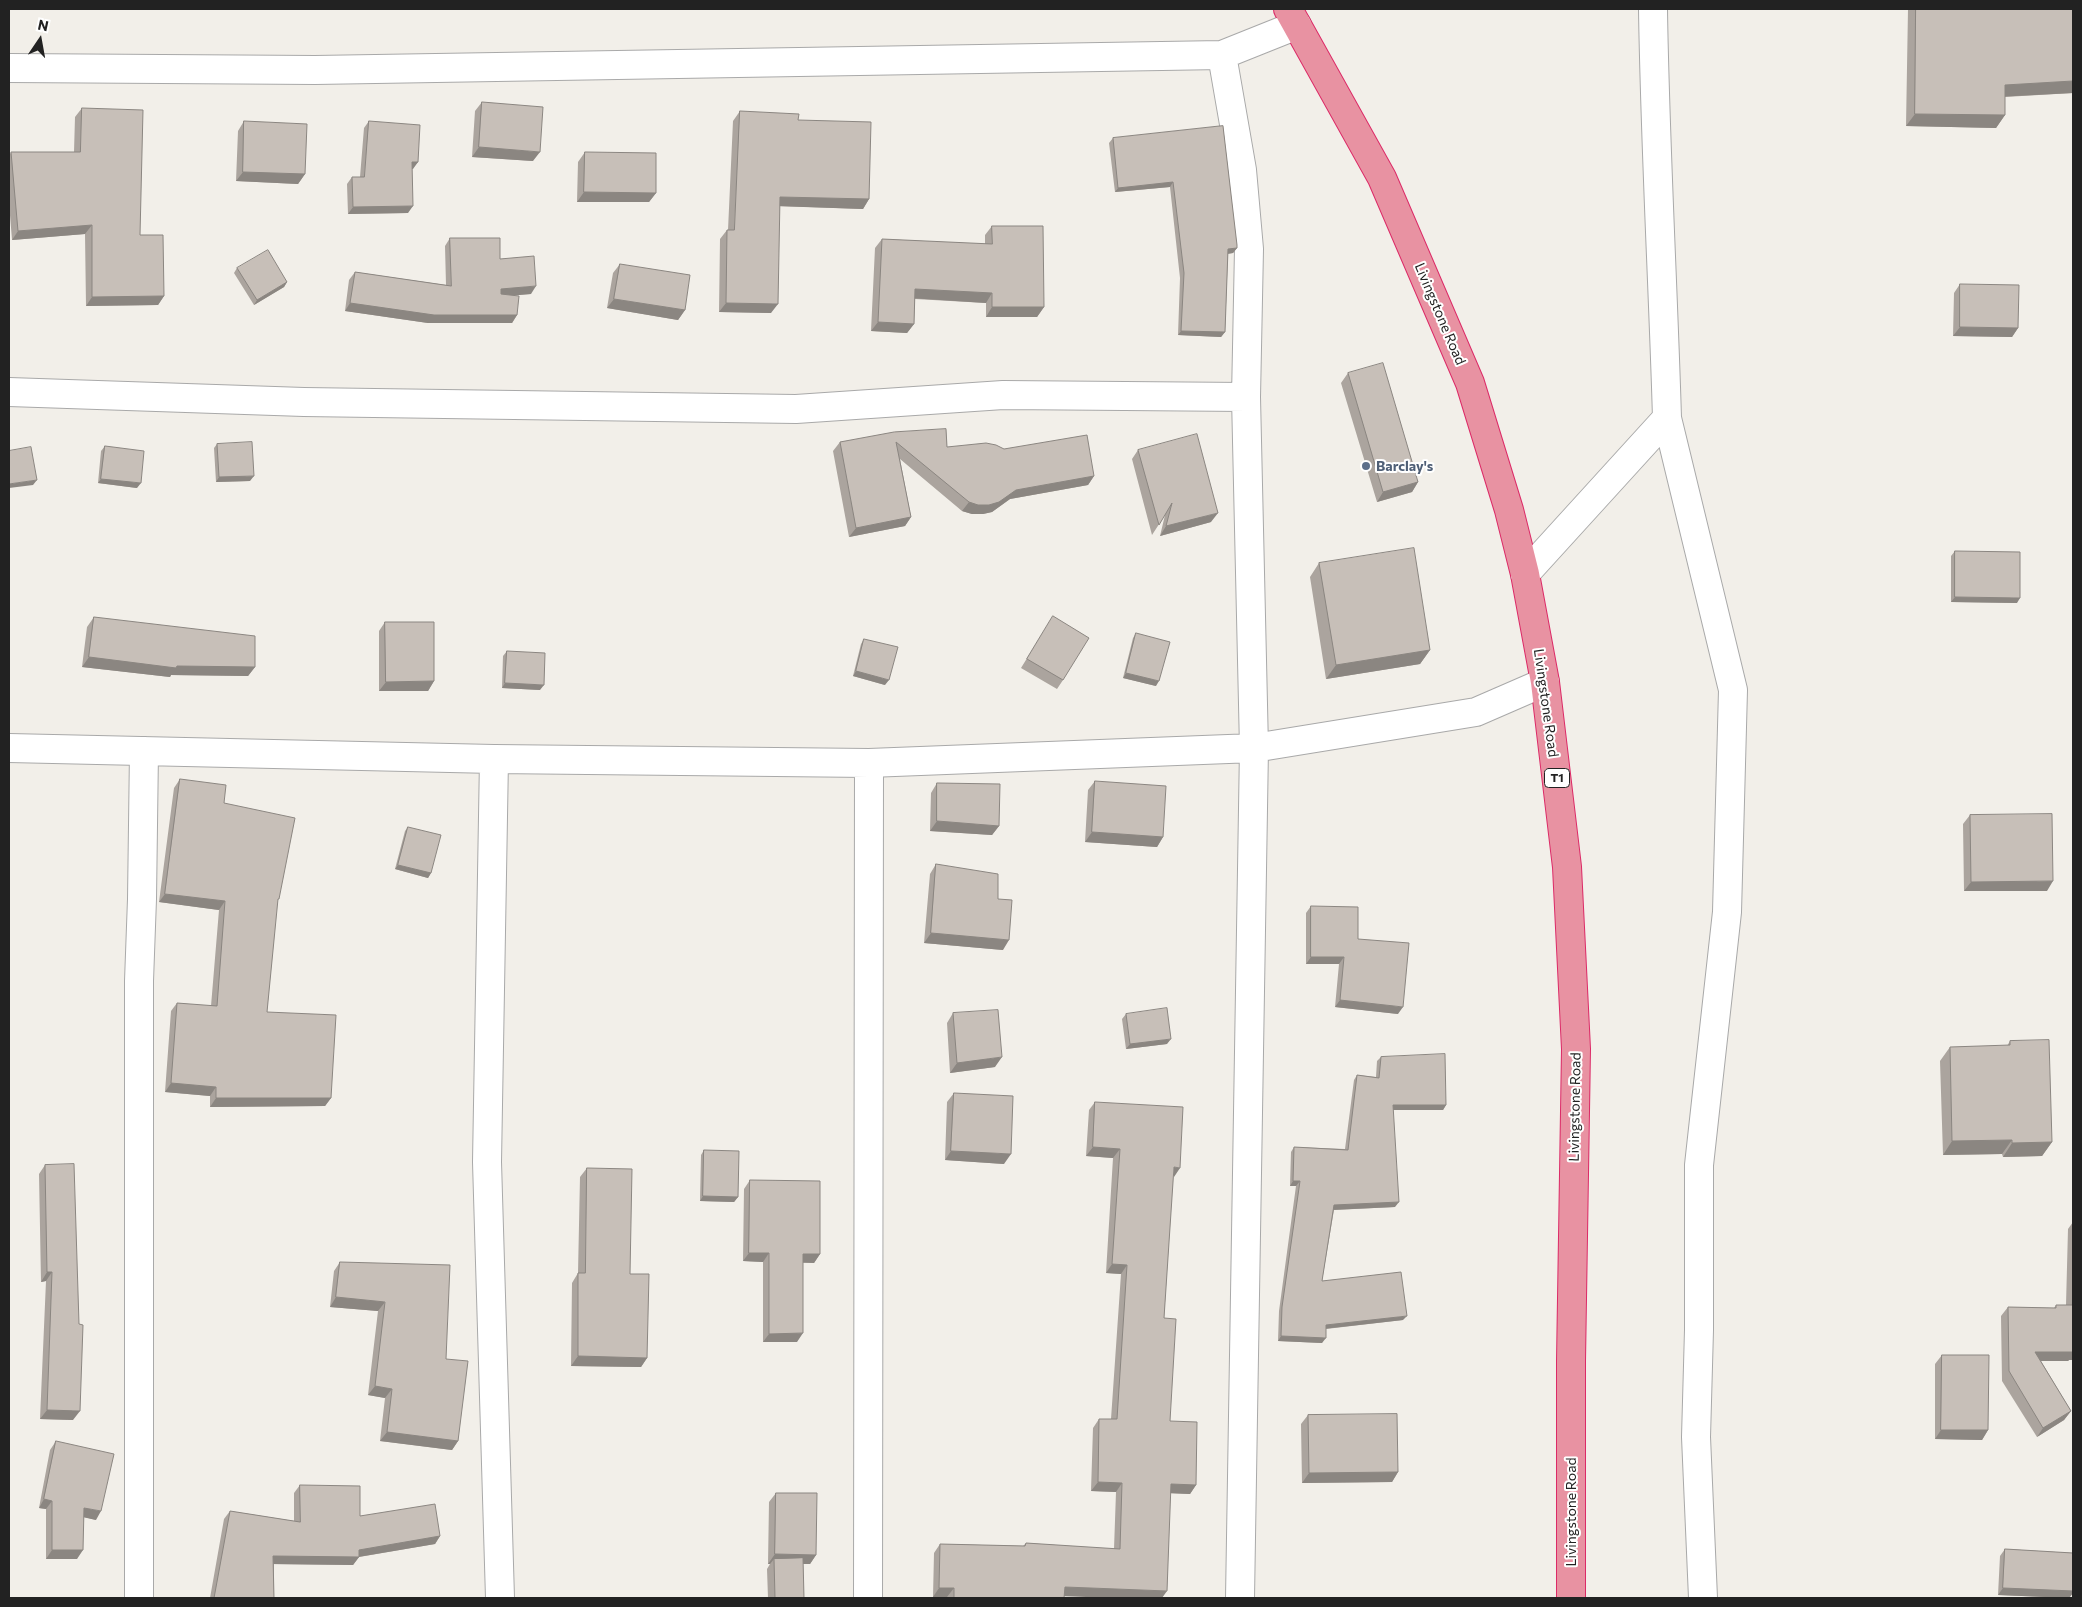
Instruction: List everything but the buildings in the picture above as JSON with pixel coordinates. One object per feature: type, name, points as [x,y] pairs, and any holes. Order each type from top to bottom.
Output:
[{"type":"highway","name":"Livingstone Road","points":[[1293,17],[1382,178],[1470,383],[1509,510],[1525,574],[1546,682],[1567,867],[1576,1049],[1571,1361],[1571,1598]]},
{"type":"street","points":[[1652,9],[1667,418],[1733,690],[1727,912],[1699,1166],[1699,1330],[1696,1438],[1703,1598]]},
{"type":"street","points":[[9,68],[315,70],[1222,55],[1293,17]]},
{"type":"street","points":[[1222,55],[1242,170],[1248,249],[1246,397],[1254,748],[1240,1598]]},
{"type":"street","points":[[9,392],[304,402],[796,409],[1003,394],[1246,397]]},
{"type":"street","points":[[1525,574],[1667,418]]},
{"type":"street","points":[[9,748],[494,759],[869,763],[1254,748],[1476,712],[1546,682]]},
{"type":"street","points":[[138,1598],[139,981],[144,751]]},
{"type":"street","points":[[494,759],[487,1162],[500,1598]]},
{"type":"street","points":[[868,1598],[869,763]]},
{"type":"place","name":"Barclay's","points":[[1366,466]]}]
